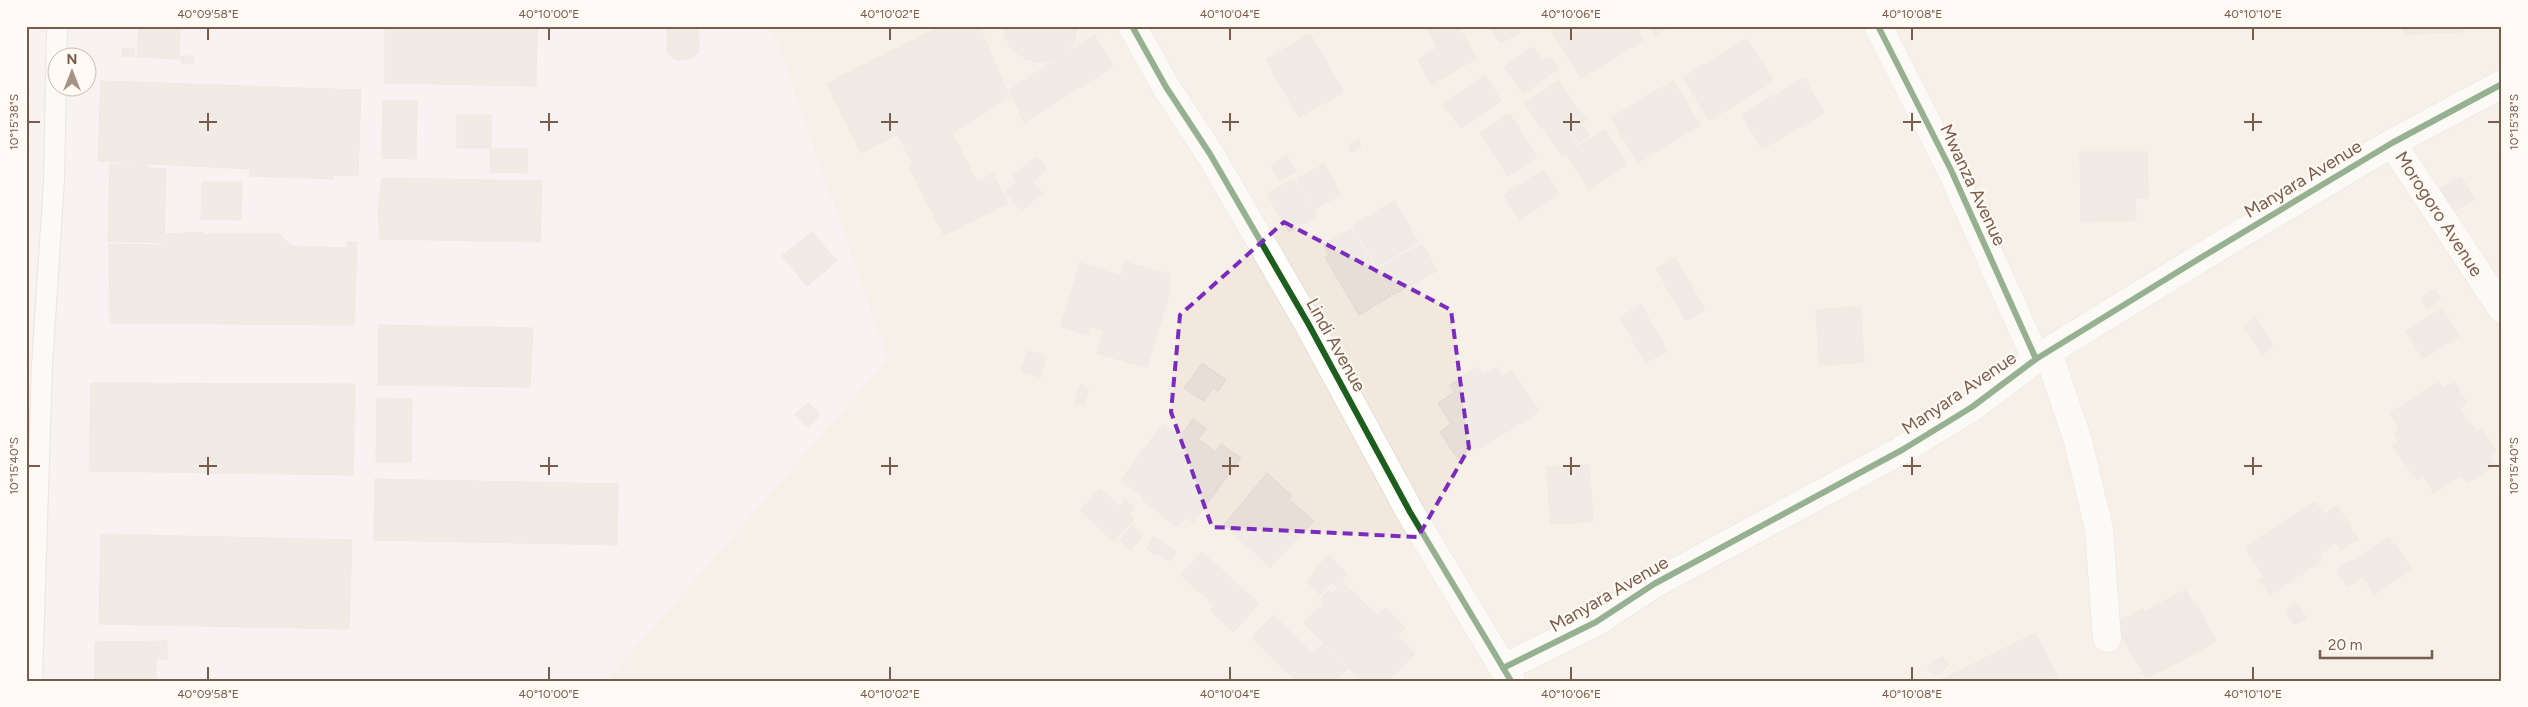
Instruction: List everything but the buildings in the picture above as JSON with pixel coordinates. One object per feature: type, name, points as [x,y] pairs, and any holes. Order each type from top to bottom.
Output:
[{"type":"street","name":"Lindi Avenue","points":[[1132,26],[1166,87],[1210,154],[1309,325],[1410,512],[1507,674]]},
{"type":"street","name":"Mwanza Avenue","points":[[1878,26],[2042,355],[2078,441],[2099,529],[2107,638]]},
{"type":"street","name":"Manyara Avenue","points":[[1507,674],[1596,622],[1654,584],[1902,450],[1972,407],[2042,355],[2197,260],[2392,143],[2502,84]]},
{"type":"street","name":"Morogoro Avenue","points":[[2392,143],[2502,309]]},
{"type":"lane","points":[[32,681],[42,366],[54,180],[57,26]]},
{"type":"highlighted area","points":[[1284,222],[1451,310],[1469,448],[1418,537],[1212,527],[1171,412],[1180,315]]},
{"type":"shaded area","points":[[26,26],[2502,26],[2502,681],[26,681]]},
{"type":"shaded area","points":[[26,26],[771,26],[888,359],[606,681],[26,681]]},
{"type":"cycle path","points":[[1132,26],[1166,87],[1210,154],[1309,325],[1410,512],[1511,681]]},
{"type":"cycle path","points":[[1878,26],[1951,170],[2036,359]]},
{"type":"cycle path","points":[[1503,668],[1596,622],[1654,584],[1902,450],[1972,407],[2036,359],[2197,260],[2392,143],[2502,84]]}]
